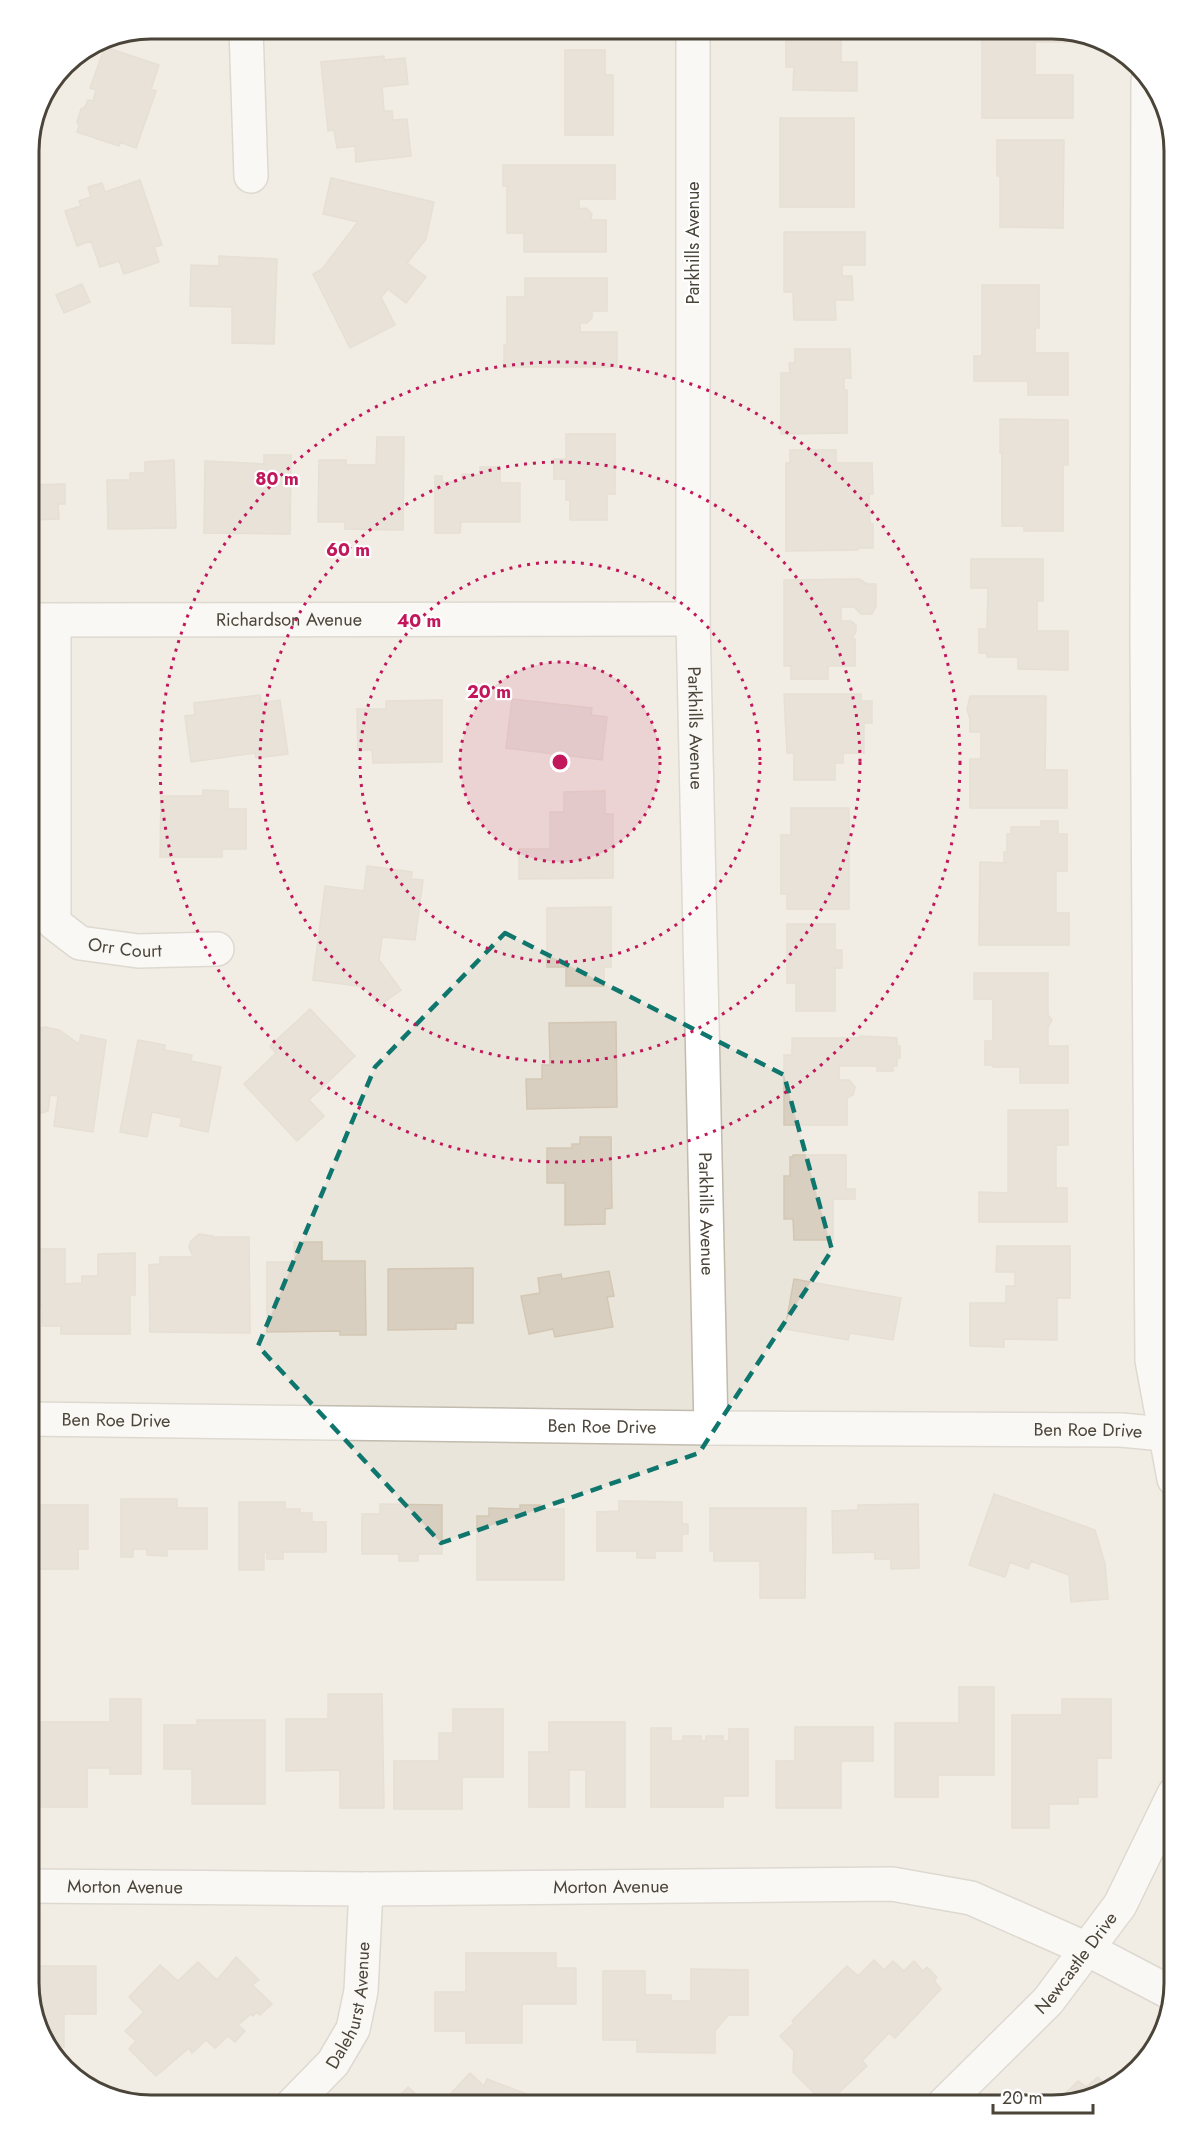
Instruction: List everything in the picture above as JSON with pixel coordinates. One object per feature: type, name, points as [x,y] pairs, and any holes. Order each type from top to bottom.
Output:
[{"type":"street","points":[[246,39],[251,176]]},
{"type":"street","name":"Parkhills Avenue","points":[[693,39],[693,619],[711,1428]]},
{"type":"street","points":[[1148,95],[1147,642],[1152,1360],[1164,1407]]},
{"type":"street","name":"Richardson Avenue","points":[[42,621],[693,619]]},
{"type":"street","name":"Orr Court","points":[[42,621],[54,923],[80,943],[138,951],[217,949]]},
{"type":"street","name":"Ben Roe Drive","points":[[39,1419],[711,1428],[1109,1430],[1164,1434]]},
{"type":"street","name":"Newcastle Drive","points":[[952,2095],[1048,2001],[1120,1905],[1164,1815]]},
{"type":"street","name":"Morton Avenue","points":[[39,1886],[366,1889],[892,1884],[971,1898],[1086,1949],[1164,1989]]},
{"type":"street","name":"Dalehurst Avenue","points":[[302,2095],[333,2063],[353,2028],[361,1991],[366,1889]]},
{"type":"highlighted area","points":[[505,933],[784,1075],[832,1250],[699,1453],[441,1543],[258,1346],[375,1067]]},
{"type":"shaded area","points":[[144,39],[1059,39],[1088,45],[1114,58],[1136,77],[1155,108],[1160,122],[1164,152],[1164,1982],[1160,2012],[1149,2039],[1131,2062],[1108,2080],[1088,2089],[1052,2095],[144,2095],[115,2089],[89,2076],[67,2057],[51,2032],[43,2012],[39,1982],[39,144],[43,122],[54,95],[77,67],[95,54],[115,45]]},
{"type":"building","points":[[786,39],[841,39],[841,62],[857,62],[857,91],[793,90],[794,67],[786,67]]},
{"type":"building","points":[[982,39],[1066,40],[1066,42],[1035,42],[1035,75],[1073,75],[1073,118],[982,118]]},
{"type":"building","points":[[108,48],[159,65],[151,89],[156,91],[136,148],[120,142],[119,146],[77,132],[81,109],[85,107],[88,100],[93,101],[96,90],[90,88],[104,50]]},
{"type":"building","points":[[565,50],[605,50],[605,75],[613,75],[613,135],[565,135]]},
{"type":"building","points":[[384,56],[384,60],[405,58],[408,84],[382,87],[384,111],[392,111],[393,120],[407,119],[411,156],[356,162],[355,146],[337,148],[334,130],[328,131],[321,62]]},
{"type":"building","points":[[780,118],[854,118],[854,207],[780,207]]},
{"type":"building","points":[[997,140],[1064,140],[1063,228],[1000,227]]},
{"type":"building","points":[[503,165],[615,165],[615,199],[579,199],[579,209],[586,208],[592,214],[591,220],[606,220],[606,252],[524,252],[524,233],[507,233],[507,186],[503,186]]},
{"type":"building","points":[[331,178],[434,202],[426,239],[407,263],[426,277],[406,303],[388,289],[381,297],[395,325],[350,348],[313,274],[322,269],[358,222],[323,214]]},
{"type":"building","points":[[140,180],[162,245],[154,247],[159,262],[124,274],[119,261],[100,267],[91,241],[77,246],[65,211],[81,206],[79,201],[91,197],[88,187],[102,183],[105,192]]},
{"type":"building","points":[[784,232],[865,232],[865,265],[842,265],[842,276],[852,276],[853,300],[835,300],[836,320],[794,320],[793,292],[784,292]]},
{"type":"building","points":[[219,256],[277,259],[274,344],[232,343],[232,307],[190,306],[191,265],[219,266]]},
{"type":"building","points":[[525,278],[607,278],[607,311],[592,311],[592,318],[587,323],[580,323],[580,332],[617,332],[617,367],[504,367],[504,345],[507,345],[507,297],[525,297]]},
{"type":"building","points":[[82,284],[90,302],[64,313],[56,295]]},
{"type":"building","points":[[982,285],[1039,285],[1039,328],[1035,328],[1035,353],[1068,353],[1068,395],[1028,395],[1028,381],[974,381],[974,356],[982,356]]},
{"type":"building","points":[[795,349],[850,349],[851,378],[844,378],[844,390],[847,390],[847,433],[781,434],[781,373],[790,373],[789,363],[795,363]]},
{"type":"building","points":[[1000,419],[1068,420],[1068,465],[1063,465],[1063,531],[1024,531],[1024,526],[1002,526]]},
{"type":"building","points":[[566,434],[615,434],[615,494],[607,494],[607,520],[570,520],[570,500],[566,500],[566,479],[554,479],[554,459],[566,459]]},
{"type":"building","points":[[377,437],[404,437],[403,530],[345,529],[345,522],[318,522],[319,460],[346,460],[346,465],[376,465]]},
{"type":"building","points":[[790,450],[836,450],[836,463],[872,463],[873,494],[869,494],[873,548],[786,551],[786,463],[790,463]]},
{"type":"building","points":[[264,455],[291,455],[290,534],[204,533],[205,461],[264,464]]},
{"type":"building","points":[[174,460],[176,528],[108,529],[107,480],[130,480],[130,473],[145,473],[145,462]]},
{"type":"building","points":[[480,467],[500,467],[500,483],[520,483],[520,522],[461,522],[460,533],[435,533],[435,476],[442,476],[442,482],[462,482],[462,474],[480,475]]},
{"type":"building","points":[[65,484],[65,504],[58,504],[59,519],[39,520],[39,485]]},
{"type":"building","points":[[971,559],[1043,559],[1043,601],[1037,601],[1037,631],[1068,631],[1068,670],[1018,669],[1018,657],[987,657],[987,653],[979,653],[979,629],[987,629],[988,588],[971,588]]},
{"type":"building","points":[[859,579],[867,584],[876,584],[876,606],[872,614],[861,614],[854,607],[841,607],[841,621],[851,621],[856,625],[856,632],[851,639],[855,639],[855,666],[828,666],[828,679],[791,679],[791,666],[784,666],[784,580]]},
{"type":"building","points":[[784,694],[861,694],[861,701],[872,701],[872,723],[864,723],[864,753],[843,753],[843,763],[835,763],[835,780],[794,780],[794,753],[787,753]]},
{"type":"building","points":[[260,695],[261,703],[280,700],[288,754],[256,758],[255,753],[191,762],[185,716],[195,715],[194,703]]},
{"type":"building","points":[[970,696],[1046,696],[1045,770],[1067,770],[1067,808],[970,808],[970,759],[981,759],[981,732],[970,732],[967,710]]},
{"type":"building","points":[[512,699],[592,708],[591,715],[607,717],[602,760],[506,748]]},
{"type":"building","points":[[442,700],[442,762],[373,763],[372,750],[358,750],[357,709],[386,709],[386,701]]},
{"type":"building","points":[[203,790],[228,791],[228,809],[246,809],[246,849],[222,849],[222,857],[160,857],[161,796],[203,796]]},
{"type":"building","points":[[605,791],[605,814],[613,814],[613,878],[519,879],[519,849],[550,849],[550,812],[564,812],[564,792]]},
{"type":"building","points":[[791,808],[849,808],[849,909],[787,909],[787,894],[781,894],[781,835],[791,835]]},
{"type":"building","points":[[1041,821],[1058,821],[1058,834],[1067,834],[1067,871],[1056,871],[1056,913],[1069,913],[1069,945],[979,945],[980,862],[1007,863],[1004,861],[1004,852],[1007,852],[1007,834],[1011,834],[1011,827],[1041,827]]},
{"type":"building","points":[[367,866],[412,872],[411,879],[423,880],[415,940],[382,937],[379,960],[401,990],[380,1005],[365,987],[313,980],[325,886],[364,891]]},
{"type":"building","points":[[611,907],[611,967],[604,967],[604,986],[566,986],[566,967],[547,967],[547,908]]},
{"type":"building","points":[[787,924],[835,924],[835,950],[842,950],[842,968],[835,968],[835,1011],[796,1011],[796,983],[787,983]]},
{"type":"building","points":[[974,973],[1048,973],[1048,1015],[1052,1020],[1048,1027],[1048,1046],[1068,1046],[1068,1083],[1020,1083],[1020,1067],[985,1065],[985,1041],[993,1041],[993,999],[974,999]]},
{"type":"building","points":[[310,1009],[355,1056],[309,1100],[324,1116],[297,1141],[244,1084],[276,1053],[270,1046]]},
{"type":"building","points":[[616,1022],[617,1107],[527,1109],[526,1079],[542,1079],[542,1065],[550,1065],[549,1023]]},
{"type":"building","points":[[39,1028],[59,1030],[79,1044],[81,1035],[106,1040],[93,1132],[54,1126],[58,1096],[50,1095],[48,1111],[39,1113]]},
{"type":"building","points":[[860,1036],[897,1038],[900,1058],[897,1058],[897,1066],[893,1066],[893,1071],[877,1071],[877,1066],[839,1066],[839,1080],[849,1080],[855,1087],[853,1095],[847,1098],[847,1125],[784,1125],[784,1055],[792,1055],[792,1038],[860,1038]]},
{"type":"building","points":[[138,1040],[165,1045],[164,1050],[192,1055],[191,1061],[221,1067],[208,1132],[180,1126],[182,1118],[152,1112],[147,1137],[120,1132]]},
{"type":"building","points":[[1008,1110],[1068,1110],[1068,1145],[1056,1145],[1056,1188],[1067,1188],[1067,1222],[979,1222],[979,1192],[1008,1193]]},
{"type":"building","points":[[580,1137],[611,1137],[612,1208],[605,1209],[605,1224],[565,1225],[565,1183],[547,1183],[547,1148],[572,1148],[572,1144],[580,1144]]},
{"type":"building","points":[[793,1155],[846,1155],[846,1189],[855,1189],[855,1199],[833,1199],[833,1240],[794,1240],[793,1219],[784,1219],[784,1176],[790,1176],[790,1157]]},
{"type":"building","points":[[199,1234],[213,1236],[216,1240],[216,1237],[249,1237],[250,1333],[150,1332],[149,1265],[160,1264],[160,1257],[193,1257],[189,1247],[191,1241]]},
{"type":"building","points":[[294,1242],[322,1242],[322,1261],[365,1261],[366,1335],[340,1335],[340,1331],[267,1332],[267,1262],[295,1262]]},
{"type":"building","points":[[997,1246],[1070,1246],[1070,1298],[1057,1298],[1057,1340],[1004,1339],[1004,1347],[970,1346],[970,1303],[1006,1303],[1006,1286],[1015,1286],[1015,1272],[996,1272]]},
{"type":"building","points":[[39,1249],[65,1249],[65,1284],[82,1283],[82,1276],[98,1276],[98,1254],[135,1253],[135,1295],[130,1295],[130,1334],[61,1334],[61,1326],[42,1326],[42,1306],[39,1306]]},
{"type":"building","points":[[473,1268],[473,1323],[456,1323],[456,1329],[388,1330],[388,1269]]},
{"type":"building","points":[[609,1271],[614,1296],[607,1297],[613,1327],[555,1337],[553,1329],[529,1334],[521,1296],[540,1293],[538,1278],[561,1274],[562,1279]]},
{"type":"building","points":[[794,1279],[901,1298],[893,1340],[850,1333],[848,1340],[785,1329]]},
{"type":"building","points":[[994,1494],[1095,1530],[1105,1564],[1108,1599],[1071,1602],[1069,1575],[1031,1561],[1028,1569],[1010,1562],[1005,1577],[969,1565]]},
{"type":"building","points":[[121,1499],[177,1499],[177,1508],[207,1508],[207,1549],[167,1549],[167,1556],[147,1555],[147,1549],[133,1549],[133,1557],[121,1557]]},
{"type":"building","points":[[619,1501],[682,1502],[682,1524],[688,1524],[688,1534],[682,1534],[682,1551],[655,1551],[655,1558],[637,1558],[637,1551],[597,1551],[597,1512],[619,1511]]},
{"type":"building","points":[[239,1502],[285,1502],[285,1509],[300,1509],[300,1513],[312,1513],[312,1522],[326,1522],[326,1552],[283,1552],[283,1559],[267,1559],[267,1552],[264,1552],[264,1570],[239,1570]]},
{"type":"building","points":[[380,1504],[442,1505],[442,1554],[418,1554],[418,1561],[399,1561],[399,1554],[362,1554],[362,1514],[380,1514]]},
{"type":"building","points":[[918,1504],[919,1568],[891,1569],[891,1559],[875,1559],[875,1552],[833,1553],[832,1511],[858,1510],[858,1505]]},
{"type":"building","points":[[39,1505],[88,1505],[88,1549],[78,1549],[78,1569],[39,1569]]},
{"type":"building","points":[[520,1505],[540,1505],[540,1509],[564,1509],[564,1580],[477,1580],[477,1516],[489,1516],[489,1508],[520,1509]]},
{"type":"building","points":[[710,1508],[806,1508],[805,1598],[760,1598],[760,1561],[714,1561],[714,1551],[710,1551]]},
{"type":"building","points":[[959,1687],[994,1687],[994,1775],[938,1775],[938,1797],[895,1797],[895,1723],[959,1723]]},
{"type":"building","points":[[328,1694],[382,1694],[384,1808],[340,1808],[340,1770],[286,1771],[286,1719],[328,1719]]},
{"type":"building","points":[[110,1699],[141,1699],[141,1774],[110,1774],[110,1768],[87,1768],[87,1807],[40,1807],[40,1722],[110,1722]]},
{"type":"building","points":[[1062,1699],[1111,1699],[1111,1758],[1097,1758],[1097,1797],[1078,1797],[1078,1804],[1049,1804],[1049,1828],[1012,1828],[1012,1715],[1062,1715]]},
{"type":"building","points":[[453,1709],[503,1709],[503,1777],[462,1777],[462,1809],[394,1809],[394,1761],[439,1761],[439,1733],[453,1733]]},
{"type":"building","points":[[197,1720],[265,1720],[265,1804],[192,1804],[192,1769],[164,1769],[164,1725],[197,1725]]},
{"type":"building","points":[[549,1722],[625,1722],[625,1807],[586,1807],[586,1770],[569,1770],[569,1807],[529,1807],[529,1752],[549,1752]]},
{"type":"building","points":[[795,1727],[873,1727],[873,1761],[841,1761],[841,1808],[776,1808],[776,1761],[795,1761]]},
{"type":"building","points":[[651,1728],[671,1728],[671,1741],[683,1741],[683,1736],[701,1736],[701,1741],[706,1741],[706,1736],[723,1736],[723,1741],[729,1741],[729,1729],[748,1729],[748,1796],[723,1796],[723,1807],[651,1807]]},
{"type":"building","points":[[466,1953],[556,1953],[556,1968],[576,1968],[576,2004],[522,2004],[522,2043],[466,2043],[466,2031],[435,2031],[435,1992],[466,1992]]},
{"type":"building","points":[[236,1957],[259,1980],[252,1985],[272,2004],[260,2015],[257,2012],[253,2016],[251,2014],[238,2025],[245,2031],[235,2042],[228,2036],[215,2048],[206,2040],[192,2053],[189,2048],[156,2076],[129,2049],[136,2041],[125,2031],[144,2012],[129,1997],[160,1965],[178,1981],[198,1962],[217,1980]]},
{"type":"building","points":[[874,1960],[884,1970],[893,1961],[904,1971],[914,1961],[923,1971],[927,1967],[937,1977],[934,1981],[941,1989],[895,2038],[889,2033],[862,2061],[867,2066],[837,2095],[816,2095],[793,2072],[794,2051],[780,2036],[847,1966],[858,1976]]},
{"type":"building","points":[[39,1966],[96,1966],[96,2014],[64,2014],[64,2047],[58,2045],[45,2019],[40,1997]]},
{"type":"building","points":[[691,1969],[748,1970],[748,2015],[728,2015],[715,2031],[715,2053],[637,2052],[637,2040],[603,2040],[603,1971],[645,1971],[645,1995],[671,1995],[671,2001],[691,2001]]},
{"type":"building","points":[[470,2073],[484,2086],[487,2079],[529,2095],[449,2095]]},
{"type":"building","points":[[1098,2077],[1103,2082],[1088,2089],[1065,2094],[1078,2081],[1086,2087]]},
{"type":"building","points":[[408,2087],[417,2095],[400,2095]]}]
